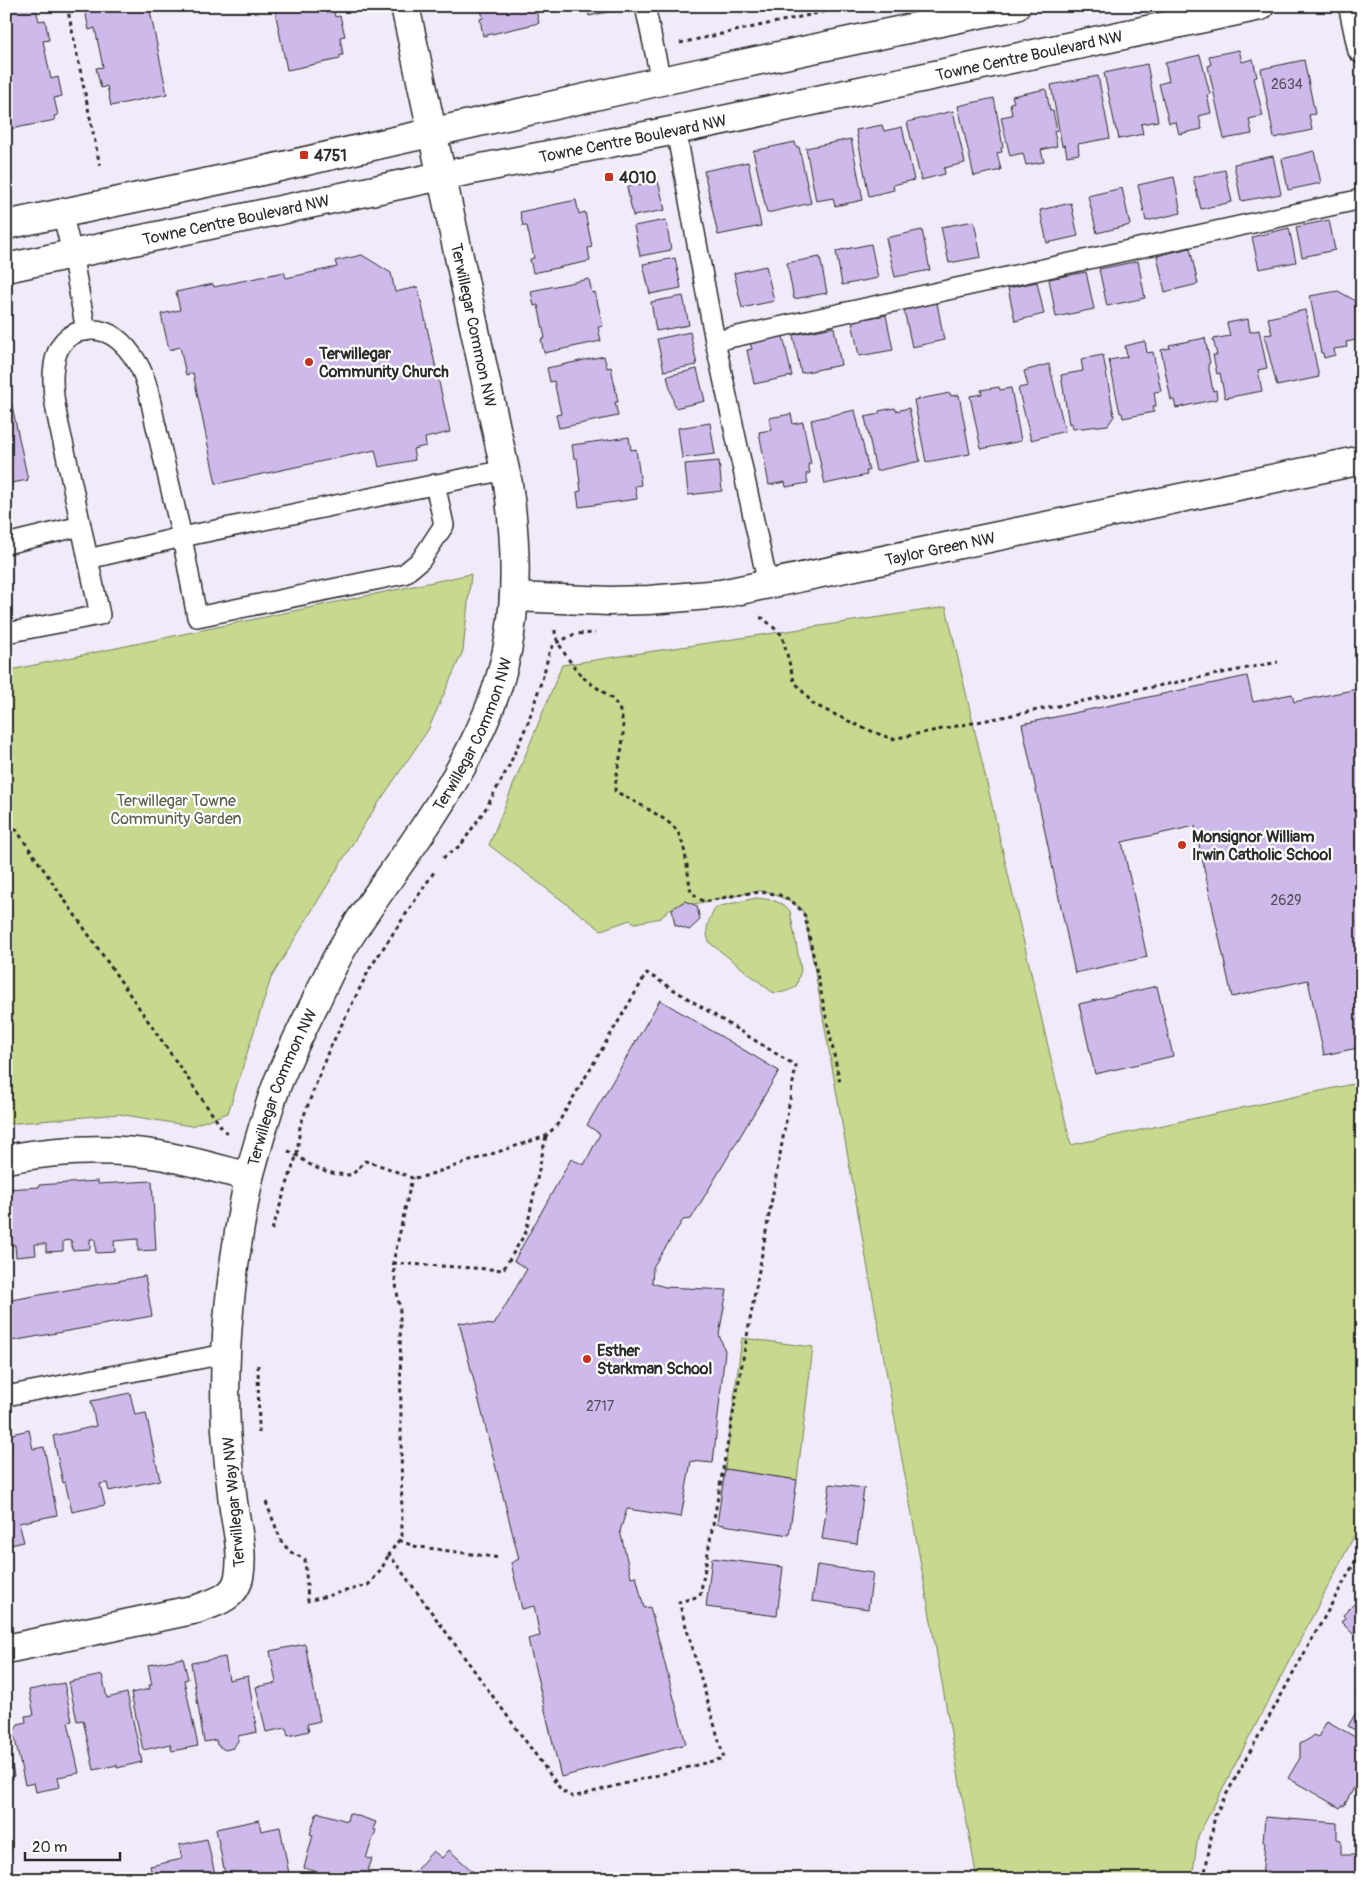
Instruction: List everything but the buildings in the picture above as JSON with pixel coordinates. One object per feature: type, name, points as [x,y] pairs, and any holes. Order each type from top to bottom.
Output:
[{"type":"street","name":"Terwillegar Common NW","points":[[6,1159],[66,1151],[132,1152],[186,1160],[249,1177],[277,1084],[293,1045],[330,971],[346,941],[454,781],[482,727],[497,690],[514,597],[516,564],[514,527],[505,470],[405,6]]},
{"type":"street","points":[[6,225],[248,174],[661,81],[1016,6]]},
{"type":"street","name":"Towne Centre Boulevard NW","points":[[6,268],[441,176],[676,130],[1260,6]]},
{"type":"street","points":[[1353,6],[1362,49]]},
{"type":"street","name":"Taylor Green NW","points":[[514,597],[649,600],[721,594],[1362,460]]},
{"type":"street","name":"Terwillegar Way NW","points":[[6,1649],[197,1609],[231,1594],[239,1579],[241,1551],[228,1456],[225,1354],[233,1265],[249,1177]]},
{"type":"lane","points":[[645,6],[661,81]]},
{"type":"lane","points":[[676,130],[715,341],[768,584]]},
{"type":"lane","points":[[715,341],[1362,199]]},
{"type":"lane","points":[[62,212],[72,253],[86,331]]},
{"type":"lane","points":[[6,633],[100,615],[53,400],[53,367],[60,345],[74,334],[92,330],[109,332],[124,345],[139,365],[148,392],[182,537],[197,618],[404,574],[421,560],[444,525],[435,484]]},
{"type":"lane","points":[[88,559],[182,537],[505,470]]},
{"type":"lane","points":[[6,544],[81,526]]},
{"type":"lane","points":[[6,1396],[225,1354]]},
{"type":"path","points":[[67,6],[100,166]]},
{"type":"path","points":[[653,48],[850,6]]},
{"type":"path","points":[[557,599],[555,635],[558,642],[584,678],[612,698],[619,710],[624,739],[616,772],[615,791],[668,822],[676,829],[682,842],[691,892],[704,902],[766,892],[792,902],[805,916],[840,1083]]},
{"type":"path","points":[[753,619],[763,618],[782,635],[794,680],[814,704],[861,727],[892,739],[1278,662]]},
{"type":"path","points":[[270,1238],[297,1154],[300,1126],[328,1052],[370,968],[444,856],[461,845],[486,808],[509,766],[529,720],[550,650],[558,642],[575,634],[601,632]]},
{"type":"path","points":[[6,815],[224,1131],[259,1142]]},
{"type":"path","points":[[297,1154],[308,1164],[336,1175],[352,1175],[365,1161],[412,1178],[422,1177],[546,1136],[557,1125],[647,972],[796,1066],[700,1596],[679,1602],[724,1758],[573,1797],[562,1791],[389,1554]]},
{"type":"path","points":[[393,1263],[503,1270],[526,1232],[546,1136]]},
{"type":"path","points":[[265,1495],[266,1504],[282,1543],[292,1553],[305,1559],[308,1601],[368,1586],[381,1570],[389,1554],[402,1536],[400,1312],[393,1263],[412,1178]]},
{"type":"path","points":[[258,1358],[259,1441]]},
{"type":"path","points":[[399,1540],[413,1546],[501,1558]]},
{"type":"path","points":[[1204,1879],[1215,1815],[1362,1549]]},
{"type":"green space","name":"Terwillegar Towne Community Garden","points":[[471,574],[463,651],[428,730],[367,820],[271,978],[228,1113],[191,1126],[119,1114],[6,1124],[6,671]]},
{"type":"green space","points":[[946,607],[1071,1145],[1362,1082],[1362,1521],[1198,1836],[1192,1879],[977,1879],[805,916],[801,909],[792,902],[766,891],[759,891],[669,909],[661,918],[635,923],[630,920],[601,930],[489,845],[562,665]]},
{"type":"green space","points":[[756,898],[779,903],[790,911],[801,970],[796,987],[787,991],[772,992],[710,943],[708,938],[708,925],[716,907]]},
{"type":"green space","points":[[742,1338],[813,1347],[797,1480],[725,1469]]},
{"type":"place","name":"4751","points":[[304,155]]},
{"type":"place","name":"4010","points":[[609,177]]},
{"type":"place","name":"Terwillegar Community Church","points":[[309,362]]},
{"type":"place","name":"Monsignor William Irwin Catholic School","points":[[1182,845]]},
{"type":"place","name":"Esther Starkman School","points":[[587,1359]]}]
